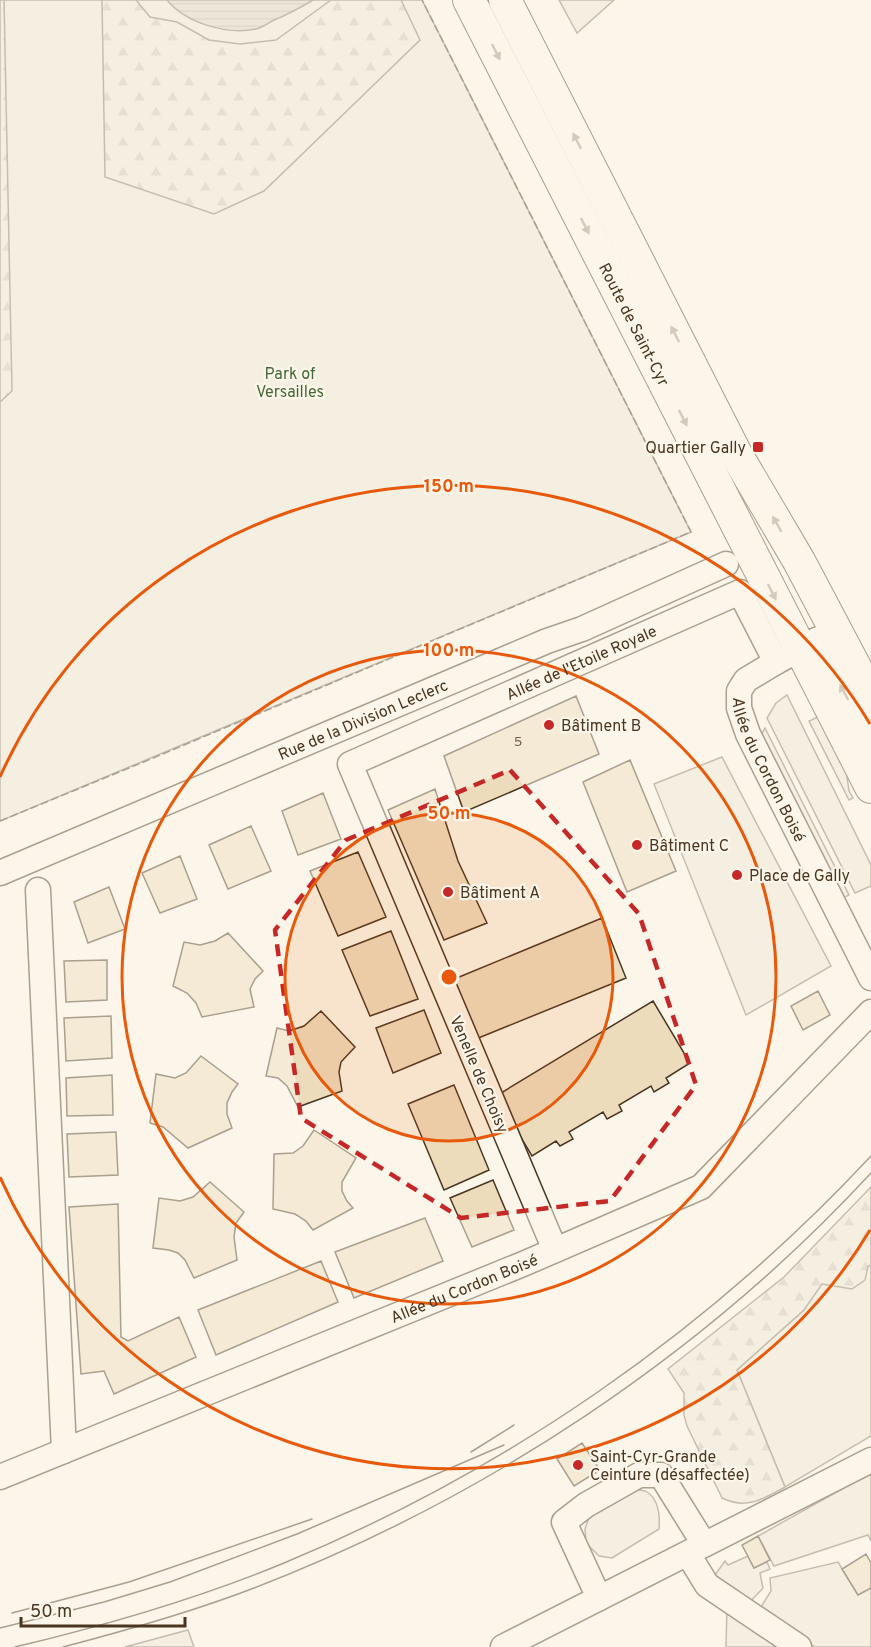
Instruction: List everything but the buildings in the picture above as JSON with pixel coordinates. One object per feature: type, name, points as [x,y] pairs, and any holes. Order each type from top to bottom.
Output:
[{"type":"main road","name":"Route de Saint-Cyr","points":[[469,0],[807,645]]},
{"type":"main road","name":"Route de Saint-Cyr","points":[[505,0],[736,454],[799,561],[807,645]]},
{"type":"main road","points":[[807,645],[871,702]]},
{"type":"main road","points":[[807,645],[871,787]]},
{"type":"street","name":"Rue de la Division Leclerc","points":[[0,873],[547,641],[582,629],[726,564]]},
{"type":"street","name":"Allée de l'Etoile Royale","points":[[350,764],[740,592],[807,645]]},
{"type":"street","points":[[807,645],[871,744]]},
{"type":"street","name":"Allée du Cordon Boisé","points":[[807,645],[746,680],[739,691],[739,708],[748,734],[871,978]]},
{"type":"street","name":"Venelle de Choisy","points":[[350,764],[555,1250]]},
{"type":"street","points":[[38,890],[64,1451]]},
{"type":"street","name":"Allée du Cordon Boisé","points":[[0,1477],[555,1250],[701,1187],[871,1012]]},
{"type":"street","points":[[503,1647],[871,1460]]},
{"type":"street","points":[[599,1598],[564,1522],[586,1505],[639,1475],[661,1475],[697,1549],[707,1585],[799,1647]]},
{"type":"highlighted area","points":[[510,770],[639,914],[696,1085],[610,1201],[461,1218],[301,1118],[275,930],[346,840]]},
{"type":"green space","name":"Park of Versailles","points":[[0,0],[422,0],[691,532],[0,821]]},
{"type":"green space","points":[[0,0],[4,0],[12,391],[0,402]]},
{"type":"green space","points":[[102,0],[136,0],[150,17],[177,22],[209,40],[240,44],[276,40],[331,0],[401,0],[420,40],[264,191],[214,214],[105,177]]},
{"type":"green space","points":[[559,0],[614,0],[577,33]]},
{"type":"green space","points":[[787,695],[871,865],[871,886],[855,893],[767,718],[776,703]]},
{"type":"green space","points":[[820,716],[845,762],[849,791],[853,798],[849,800],[809,721]]},
{"type":"green space","points":[[765,728],[849,895],[843,898],[760,737]]},
{"type":"green space","points":[[871,1187],[871,1436],[785,1487],[737,1370],[804,1310]]},
{"type":"green space","points":[[871,1187],[871,1265],[868,1266],[865,1280],[852,1289],[822,1284],[804,1310],[737,1370],[785,1487],[755,1502],[739,1503],[722,1498],[687,1426],[684,1415],[684,1393],[668,1369],[784,1277]]},
{"type":"green space","points":[[871,1473],[871,1541],[868,1535],[774,1566],[758,1536]]},
{"type":"green space","points":[[633,1489],[646,1491],[654,1499],[659,1514],[659,1529],[612,1558],[599,1556],[586,1543],[585,1529],[589,1517]]},
{"type":"green space","points":[[748,1556],[754,1568],[767,1562],[770,1569],[760,1573],[763,1588],[749,1603],[715,1575],[725,1561],[728,1565]]},
{"type":"green space","points":[[838,1562],[858,1595],[871,1588],[871,1647],[815,1647],[761,1607],[771,1591],[770,1578]]},
{"type":"green space","points":[[727,1607],[786,1647],[726,1647]]},
{"type":"green space","points":[[188,1630],[194,1647],[125,1647]]},
{"type":"shaded area","points":[[167,0],[313,0],[260,28],[232,30],[220,29],[196,21]]},
{"type":"shaded area","name":"Place de Gally","points":[[722,757],[831,966],[746,1015],[654,784]]},
{"type":"tram line","points":[[15,1647],[151,1610],[251,1576],[366,1526],[446,1485],[524,1440],[599,1391],[672,1338],[741,1281],[808,1220],[871,1156]]},
{"type":"tram line","points":[[63,1647],[160,1620],[254,1588],[340,1552],[424,1511],[506,1466],[586,1415],[663,1361],[736,1302],[806,1239],[871,1173]]},
{"type":"tram line","points":[[471,1452],[514,1425]]},
{"type":"tram line","points":[[0,1628],[104,1602],[170,1582],[297,1534],[504,1445]]},
{"type":"tram line","points":[[12,1613],[129,1582],[312,1519]]},
{"type":"fence","points":[[0,821],[691,532],[422,0]]},
{"type":"place","name":"Quartier Gally","points":[[758,447]]},
{"type":"place","name":"Bâtiment B","points":[[549,725]]},
{"type":"place","name":"Bâtiment C","points":[[637,845]]},
{"type":"place","name":"Place de Gally","points":[[737,875]]},
{"type":"place","name":"Bâtiment A","points":[[448,892]]},
{"type":"place","name":"Saint-Cyr-Grande Ceinture (désaffectée)","points":[[578,1465]]}]
